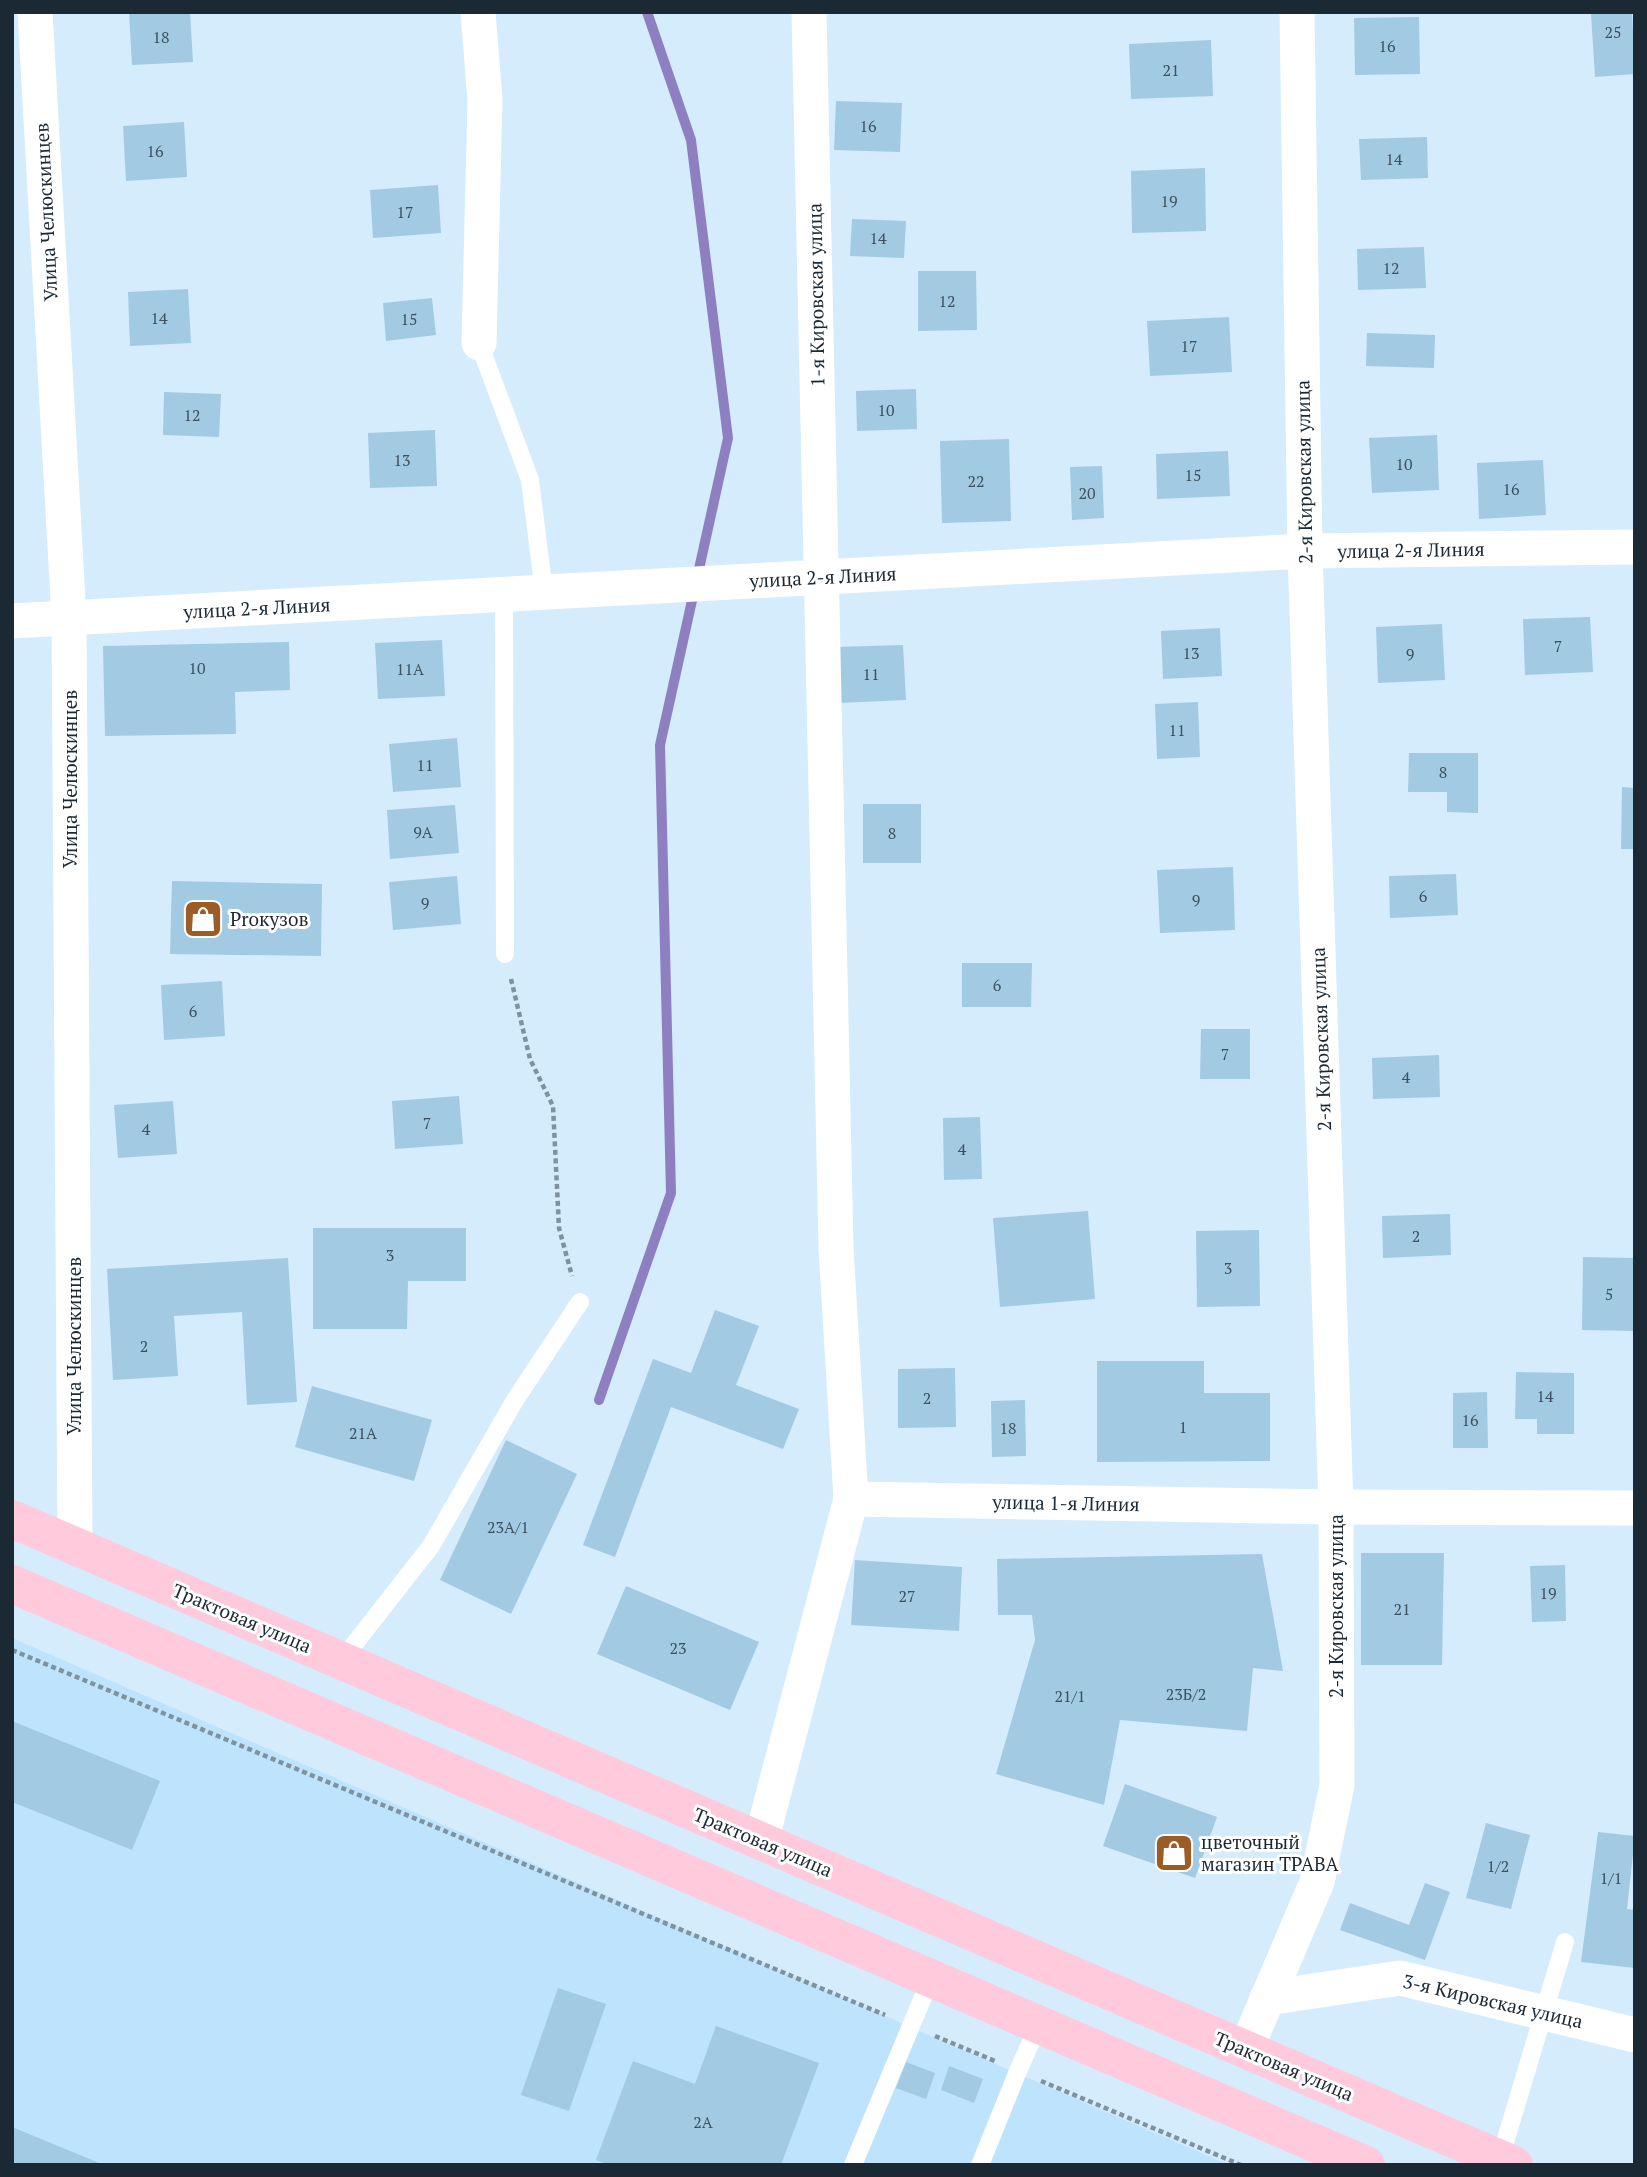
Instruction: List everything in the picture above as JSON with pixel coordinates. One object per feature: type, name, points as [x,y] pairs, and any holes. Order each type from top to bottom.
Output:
[{"type":"main road","name":"Трактовая улица","points":[[12,1519],[1507,2162]]},
{"type":"main road","points":[[12,1584],[1366,2165]]},
{"type":"street","name":"Улица Челюскинцев","points":[[35,12],[69,618],[75,1546]]},
{"type":"street","points":[[478,12],[485,100],[479,343]]},
{"type":"street","name":"1-я Кировская улица","points":[[809,12],[836,1248],[851,1499]]},
{"type":"street","name":"2-я Кировская улица","points":[[1246,2049],[1317,1882],[1337,1785],[1336,1507],[1305,551],[1297,12]]},
{"type":"street","name":"улица 2-я Линия","points":[[12,621],[1305,551],[1635,547]]},
{"type":"street","points":[[761,1841],[851,1499]]},
{"type":"street","name":"улица 1-я Линия","points":[[851,1499],[1336,1507],[1635,1508]]},
{"type":"street","name":"3-я Кировская улица","points":[[1267,1998],[1400,1978],[1635,2035]]},
{"type":"lane","points":[[479,343],[530,480],[544,592]]},
{"type":"lane","points":[[504,594],[505,954]]},
{"type":"lane","points":[[341,1661],[431,1546],[515,1400],[580,1303]]},
{"type":"lane","points":[[1507,2162],[1544,2013],[1565,1942]]},
{"type":"lane","points":[[853,2165],[931,1978]]},
{"type":"lane","points":[[980,2165],[1039,2024]]},
{"type":"path","points":[[505,954],[530,1059],[553,1106],[559,1228],[580,1303]]},
{"type":"path","points":[[12,1650],[1241,2165]]},
{"type":"shaded area","points":[[12,1638],[1229,2165],[12,2165]]},
{"type":"building","points":[[129,12],[190,12],[193,62],[132,65]]},
{"type":"building","points":[[1632,12],[1635,74],[1595,77],[1591,14]]},
{"type":"building","points":[[1419,17],[1420,74],[1355,75],[1354,18]]},
{"type":"building","points":[[1211,40],[1213,96],[1131,99],[1129,44]]},
{"type":"building","points":[[836,101],[902,103],[900,152],[834,150]]},
{"type":"building","points":[[184,122],[187,177],[126,181],[123,126]]},
{"type":"building","points":[[1427,137],[1428,178],[1361,180],[1359,139]]},
{"type":"building","points":[[1205,168],[1206,231],[1132,233],[1131,171]]},
{"type":"building","points":[[438,185],[441,233],[373,238],[370,190]]},
{"type":"building","points":[[852,219],[906,221],[904,258],[850,256]]},
{"type":"building","points":[[1424,247],[1426,288],[1358,290],[1357,249]]},
{"type":"building","points":[[918,271],[976,271],[977,330],[918,331]]},
{"type":"building","points":[[188,289],[191,343],[130,346],[128,292]]},
{"type":"building","points":[[432,298],[436,335],[386,341],[383,303]]},
{"type":"building","points":[[1229,317],[1232,372],[1150,376],[1147,321]]},
{"type":"building","points":[[1367,333],[1435,335],[1434,368],[1366,366]]},
{"type":"building","points":[[916,389],[917,429],[857,431],[856,391]]},
{"type":"building","points":[[164,392],[221,394],[219,437],[163,435]]},
{"type":"building","points":[[435,430],[437,486],[370,488],[368,433]]},
{"type":"building","points":[[1437,435],[1439,490],[1372,493],[1369,438]]},
{"type":"building","points":[[1009,439],[1011,521],[942,523],[940,441]]},
{"type":"building","points":[[1228,451],[1230,496],[1157,499],[1156,454]]},
{"type":"building","points":[[1543,460],[1546,515],[1479,519],[1477,463]]},
{"type":"building","points":[[1102,466],[1104,518],[1072,520],[1070,467]]},
{"type":"building","points":[[1590,617],[1593,672],[1525,675],[1523,619]]},
{"type":"building","points":[[1442,624],[1445,680],[1378,683],[1376,627]]},
{"type":"building","points":[[1220,628],[1222,676],[1163,679],[1161,631]]},
{"type":"building","points":[[442,640],[445,696],[378,699],[375,643]]},
{"type":"building","points":[[289,642],[290,690],[235,692],[236,734],[105,736],[103,646]]},
{"type":"building","points":[[903,645],[906,700],[838,703],[836,647]]},
{"type":"building","points":[[1198,702],[1200,757],[1157,759],[1155,704]]},
{"type":"building","points":[[457,738],[461,787],[393,792],[389,744]]},
{"type":"building","points":[[1409,753],[1478,753],[1478,813],[1447,812],[1447,792],[1408,792]]},
{"type":"building","points":[[1622,787],[1635,788],[1635,849],[1621,849]]},
{"type":"building","points":[[863,804],[921,804],[921,863],[863,863]]},
{"type":"building","points":[[455,805],[459,853],[390,859],[387,810]]},
{"type":"building","points":[[1233,867],[1235,930],[1160,933],[1157,870]]},
{"type":"building","points":[[1456,874],[1458,915],[1390,918],[1389,876]]},
{"type":"building","points":[[457,876],[461,924],[393,930],[389,882]]},
{"type":"building","points":[[172,881],[322,884],[321,956],[170,954]]},
{"type":"building","points":[[962,963],[1032,963],[1031,1007],[962,1007]]},
{"type":"building","points":[[222,981],[225,1036],[164,1040],[161,985]]},
{"type":"building","points":[[1201,1029],[1250,1029],[1250,1079],[1200,1079]]},
{"type":"building","points":[[1439,1055],[1440,1097],[1373,1099],[1372,1058]]},
{"type":"building","points":[[459,1096],[463,1144],[395,1149],[392,1101]]},
{"type":"building","points":[[173,1101],[177,1154],[118,1158],[114,1105]]},
{"type":"building","points":[[980,1117],[982,1179],[944,1180],[943,1118]]},
{"type":"building","points":[[1088,1211],[1095,1299],[1000,1307],[993,1218]]},
{"type":"building","points":[[1450,1214],[1451,1255],[1383,1258],[1382,1216]]},
{"type":"building","points":[[313,1228],[466,1228],[466,1281],[408,1281],[407,1329],[313,1329]]},
{"type":"building","points":[[1259,1230],[1260,1306],[1197,1307],[1196,1231]]},
{"type":"building","points":[[1583,1257],[1635,1258],[1635,1331],[1582,1330]]},
{"type":"building","points":[[288,1258],[297,1402],[247,1405],[242,1312],[174,1316],[178,1376],[113,1380],[107,1269]]},
{"type":"building","points":[[715,1310],[759,1326],[736,1385],[799,1409],[783,1449],[671,1407],[615,1557],[583,1545],[653,1359],[691,1373]]},
{"type":"building","points":[[1097,1361],[1204,1361],[1204,1393],[1270,1393],[1270,1461],[1097,1462]]},
{"type":"building","points":[[955,1368],[956,1427],[898,1428],[898,1369]]},
{"type":"building","points":[[1516,1372],[1574,1373],[1574,1434],[1537,1434],[1537,1419],[1515,1419]]},
{"type":"building","points":[[312,1386],[432,1420],[414,1481],[295,1447]]},
{"type":"building","points":[[1487,1392],[1488,1448],[1453,1448],[1453,1393]]},
{"type":"building","points":[[1025,1400],[1026,1456],[992,1457],[991,1401]]},
{"type":"building","points":[[506,1440],[577,1474],[511,1614],[440,1580]]},
{"type":"building","points":[[1361,1553],[1444,1553],[1442,1665],[1361,1665]]},
{"type":"building","points":[[1262,1554],[1283,1671],[1253,1668],[1247,1731],[1120,1720],[1104,1805],[996,1774],[1035,1640],[1032,1615],[998,1615],[997,1559]]},
{"type":"building","points":[[855,1560],[962,1567],[959,1631],[851,1625]]},
{"type":"building","points":[[1565,1565],[1566,1621],[1532,1622],[1530,1566]]},
{"type":"building","points":[[626,1586],[759,1642],[730,1710],[597,1654]]},
{"type":"building","points":[[12,1721],[160,1781],[132,1850],[12,1802]]},
{"type":"building","points":[[1125,1784],[1217,1817],[1195,1878],[1103,1846]]},
{"type":"building","points":[[1486,1823],[1530,1835],[1511,1909],[1466,1898]]},
{"type":"building","points":[[1598,1832],[1635,1836],[1627,1909],[1635,1910],[1635,1968],[1581,1962]]},
{"type":"building","points":[[1425,1883],[1450,1892],[1425,1960],[1340,1930],[1350,1903],[1409,1925]]},
{"type":"building","points":[[558,1988],[606,2004],[569,2111],[521,2095]]},
{"type":"building","points":[[716,2026],[819,2063],[781,2165],[609,2165],[596,2160],[633,2061],[695,2084]]},
{"type":"building","points":[[906,2062],[935,2073],[926,2099],[896,2088]]},
{"type":"building","points":[[949,2066],[983,2079],[974,2103],[941,2090]]},
{"type":"building","points":[[12,2127],[104,2165],[12,2165]]},
{"type":"waterway","points":[[599,1400],[671,1193],[660,745],[728,438],[691,140],[647,12]]},
{"type":"place","name":"Proкузов","points":[[203,919]]},
{"type":"place","name":"цветочный магазин ТРАВА","points":[[1174,1853]]}]
